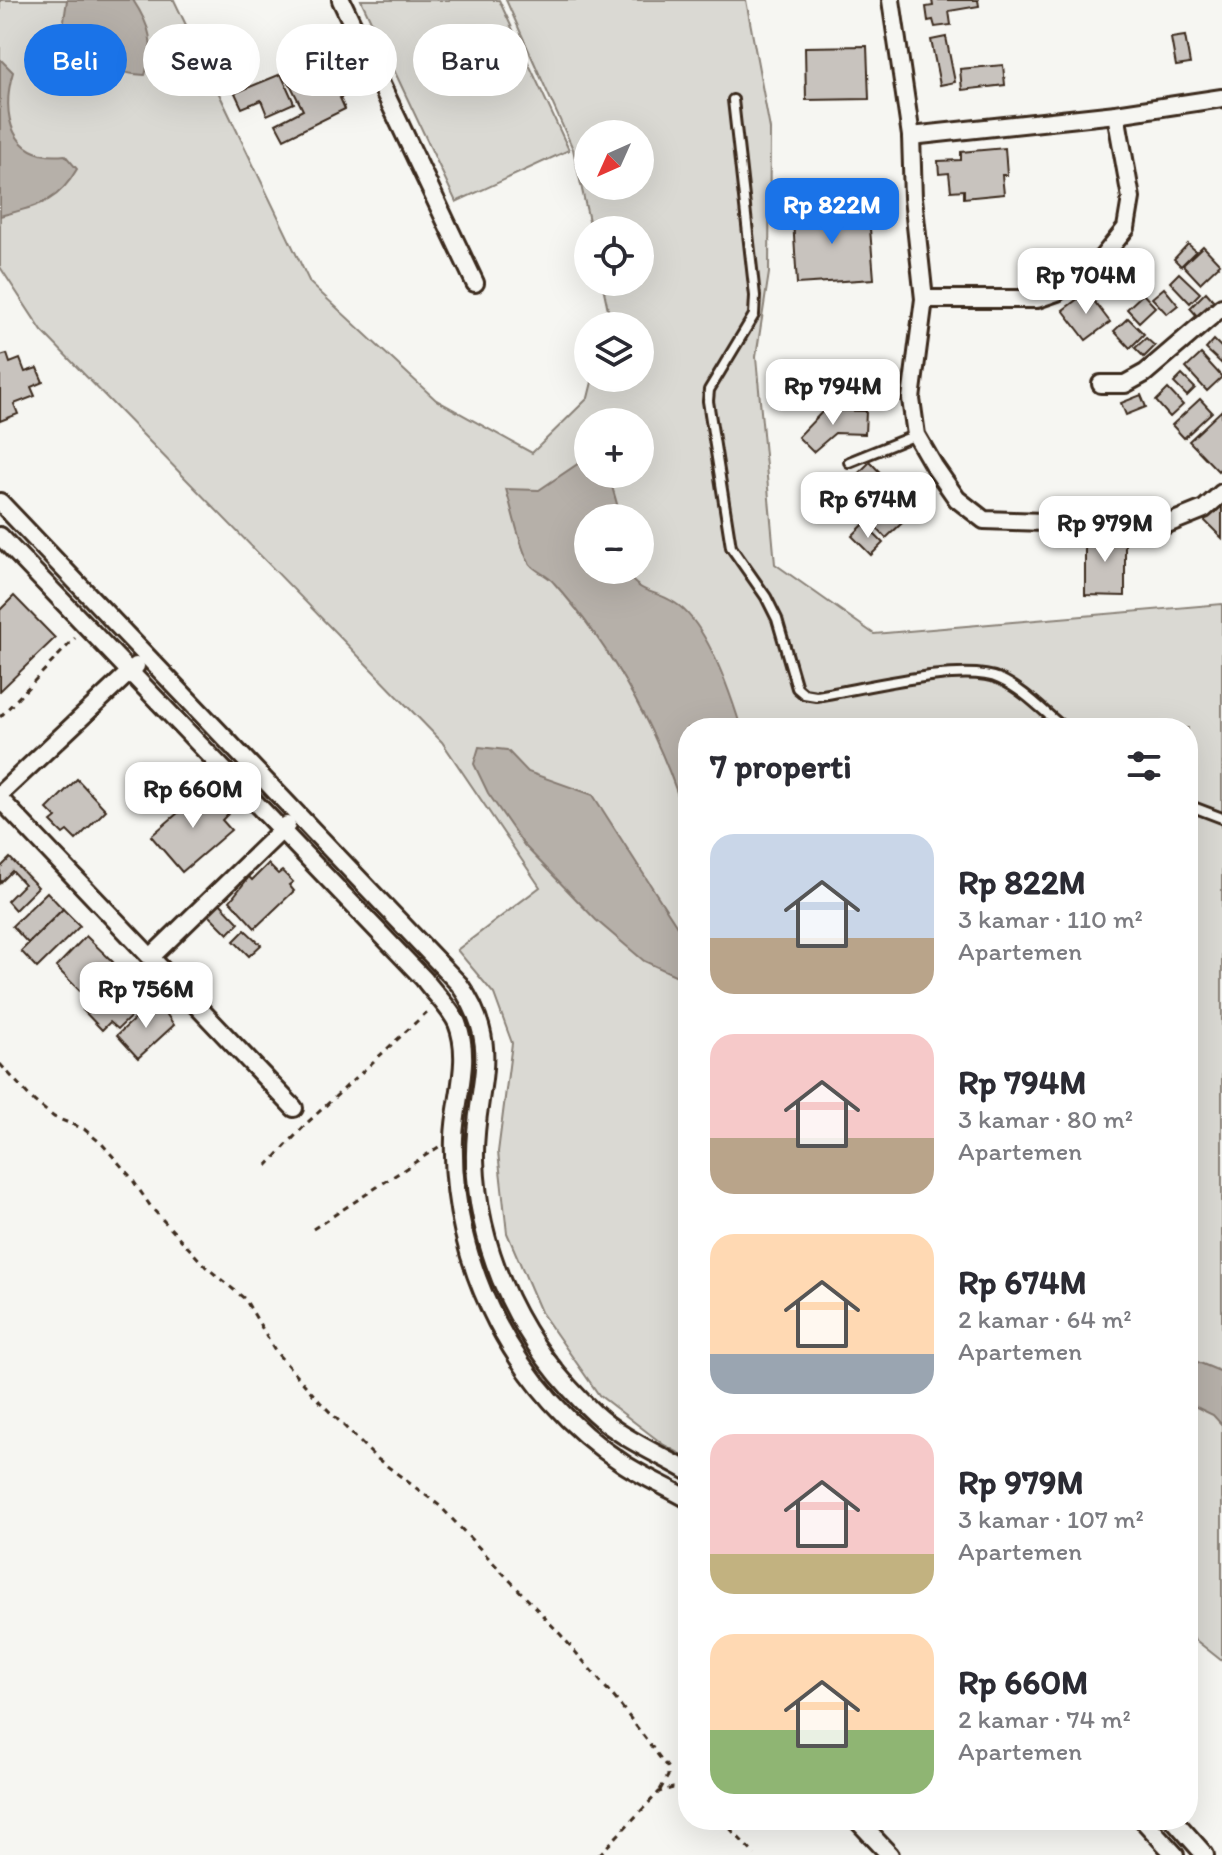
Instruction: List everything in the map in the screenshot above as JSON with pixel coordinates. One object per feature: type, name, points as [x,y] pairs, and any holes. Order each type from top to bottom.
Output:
[{"type":"street","points":[[341,0],[475,283]]},
{"type":"street","points":[[891,0],[911,136],[913,198],[924,299],[911,399],[916,435],[957,499],[984,520],[1162,526],[1204,509],[1222,493]]},
{"type":"street","points":[[911,136],[1116,114],[1222,98]]},
{"type":"street","points":[[924,299],[1037,299],[1057,292],[1102,258],[1126,228],[1131,198],[1116,114]]},
{"type":"street","points":[[1101,384],[1125,384],[1145,373],[1222,307]]},
{"type":"street","points":[[0,502],[459,984],[474,1005],[483,1029],[486,1063],[475,1160],[487,1235],[505,1294],[536,1345],[594,1413],[619,1432],[678,1465]]},
{"type":"street","points":[[0,536],[424,979],[456,1022],[463,1055],[454,1137],[457,1209],[473,1269],[491,1311],[521,1361],[550,1400],[623,1463],[678,1493]]},
{"type":"street","points":[[147,656],[0,797],[294,1108]]},
{"type":"street","points":[[151,957],[298,815]]},
{"type":"street","points":[[866,1830],[890,1855]]},
{"type":"street","points":[[1152,1830],[1175,1855]]},
{"type":"street","points":[[1183,1830],[1205,1855]]},
{"type":"lane","points":[[733,100],[754,281],[754,315],[718,375],[708,401],[731,547],[772,608],[797,688],[804,694],[816,696],[922,677],[981,674],[999,679],[1051,718]]},
{"type":"lane","points":[[849,462],[916,435]]},
{"type":"lane","points":[[1198,809],[1222,818]]},
{"type":"path","points":[[0,717],[86,626]]},
{"type":"path","points":[[267,1166],[307,1123],[440,1001]]},
{"type":"path","points":[[0,1064],[34,1101],[54,1117],[84,1129],[102,1144],[151,1207],[206,1267],[245,1299],[276,1352],[320,1402],[375,1457],[440,1506],[561,1635],[618,1702],[667,1767],[668,1776],[659,1792],[599,1855]]},
{"type":"path","points":[[313,1229],[454,1137]]},
{"type":"path","points":[[659,1792],[678,1789]]},
{"type":"path","points":[[731,1830],[755,1855]]},
{"type":"shaded area","points":[[0,0],[174,0],[186,24],[143,24],[143,96],[220,96],[310,283],[436,400],[532,453],[574,412],[574,488],[654,488],[654,408],[578,408],[590,392],[654,392],[654,312],[609,312],[605,296],[654,296],[654,216],[588,216],[584,200],[654,200],[654,120],[574,120],[574,154],[528,49],[528,24],[517,24],[506,0],[746,0],[770,129],[769,273],[756,357],[775,564],[874,634],[1222,604],[1222,1661],[1198,1642],[1198,718],[678,718],[678,1453],[599,1395],[541,1312],[507,1233],[498,1152],[512,1043],[494,994],[457,950],[540,887],[442,742],[42,331],[0,267]]},
{"type":"shaded area","points":[[67,0],[133,0],[146,24],[143,24],[143,75],[127,73],[127,24],[63,24]]},
{"type":"shaded area","points":[[361,0],[499,0],[510,24],[413,24],[413,96],[528,96],[528,62],[569,150],[456,202],[397,77],[397,24],[372,24]]},
{"type":"shaded area","points":[[0,59],[13,72],[8,104],[14,132],[33,151],[65,155],[77,169],[54,197],[0,216]]},
{"type":"shaded area","points":[[574,466],[574,488],[612,488],[617,504],[574,504],[574,584],[637,584],[675,603],[687,613],[707,642],[738,718],[678,718],[678,796],[651,730],[597,637],[551,580],[530,564],[523,550],[506,489],[539,490]]},
{"type":"shaded area","points":[[479,747],[507,750],[528,772],[593,795],[678,927],[678,976],[644,961],[596,920],[524,845],[488,793],[474,764]]},
{"type":"shaded area","points":[[1198,1362],[1222,1372],[1222,1425],[1213,1415],[1198,1408]]},
{"type":"building","points":[[932,0],[978,0],[979,6],[949,11],[951,25],[935,27],[933,20],[928,21],[926,7],[933,6]]},
{"type":"building","points":[[1185,36],[1190,64],[1176,66],[1171,38]]},
{"type":"building","points":[[946,37],[955,82],[940,85],[931,40]]},
{"type":"building","points":[[867,46],[869,99],[806,100],[805,47]]},
{"type":"building","points":[[1003,65],[1005,85],[962,90],[960,69]]},
{"type":"building","points":[[276,76],[276,96],[291,96],[294,103],[267,115],[261,100],[242,108],[236,96],[260,96],[260,83]]},
{"type":"building","points":[[296,96],[344,96],[340,98],[345,109],[284,139],[276,124],[303,110]]},
{"type":"building","points":[[1005,148],[1007,175],[1002,175],[1004,194],[964,198],[964,190],[951,191],[949,173],[939,174],[938,161],[961,160],[961,152]]},
{"type":"building","points":[[810,198],[823,198],[824,208],[842,207],[842,217],[869,216],[874,279],[797,284],[793,220],[797,219],[796,211],[811,210]]},
{"type":"building","points":[[1188,244],[1196,251],[1181,266],[1174,259]]},
{"type":"building","points":[[1203,246],[1220,264],[1200,283],[1183,265]]},
{"type":"building","points":[[1179,273],[1200,293],[1190,303],[1170,282]]},
{"type":"building","points":[[1164,288],[1178,305],[1167,314],[1152,298]]},
{"type":"building","points":[[1087,292],[1110,322],[1086,340],[1063,310]]},
{"type":"building","points":[[1206,292],[1214,301],[1198,317],[1190,308]]},
{"type":"building","points":[[1143,294],[1155,307],[1139,322],[1127,309]]},
{"type":"building","points":[[1128,318],[1144,334],[1130,348],[1114,331]]},
{"type":"building","points":[[1146,338],[1155,346],[1144,357],[1135,348]]},
{"type":"building","points":[[1214,340],[1222,348],[1222,364],[1206,349]]},
{"type":"building","points":[[7,354],[10,363],[20,359],[25,372],[37,368],[43,382],[31,387],[35,396],[14,404],[18,414],[0,421],[0,356]]},
{"type":"building","points":[[1201,354],[1222,377],[1207,391],[1186,368]]},
{"type":"building","points":[[1182,375],[1195,388],[1187,396],[1174,383]]},
{"type":"building","points":[[845,384],[874,384],[874,408],[845,408]]},
{"type":"building","points":[[1168,389],[1183,405],[1170,417],[1156,401]]},
{"type":"building","points":[[1141,395],[1146,407],[1126,415],[1121,403]]},
{"type":"building","points":[[1200,399],[1212,412],[1184,438],[1172,425]]},
{"type":"building","points":[[824,410],[866,411],[865,434],[835,433],[813,452],[798,437]]},
{"type":"building","points":[[1222,410],[1222,467],[1218,471],[1189,441]]},
{"type":"building","points":[[870,462],[916,510],[886,538],[841,490]]},
{"type":"building","points":[[1218,501],[1222,505],[1222,538],[1202,518]]},
{"type":"building","points":[[864,524],[883,543],[871,555],[852,536]]},
{"type":"building","points":[[1085,533],[1125,534],[1125,596],[1085,595]]},
{"type":"building","points":[[14,596],[55,638],[0,691],[0,610]]},
{"type":"building","points":[[77,779],[106,810],[76,840],[67,831],[63,834],[51,822],[56,818],[47,809]]},
{"type":"building","points":[[218,789],[227,799],[220,805],[228,814],[222,820],[231,830],[182,872],[151,836],[200,794],[209,804],[212,801],[209,797]]},
{"type":"building","points":[[10,858],[38,887],[15,910],[7,901],[24,884],[12,871],[0,883],[0,868]]},
{"type":"building","points":[[268,864],[278,874],[282,871],[293,882],[289,885],[294,891],[255,928],[230,901],[249,877],[252,880]]},
{"type":"building","points":[[47,892],[63,909],[28,943],[12,926]]},
{"type":"building","points":[[217,900],[239,923],[228,934],[205,911]]},
{"type":"building","points":[[63,909],[80,926],[37,968],[21,951]]},
{"type":"building","points":[[245,930],[261,945],[249,956],[234,941]]},
{"type":"building","points":[[86,936],[113,962],[82,993],[56,967]]},
{"type":"building","points":[[129,981],[147,1001],[118,1029],[110,1022],[102,1030],[83,1010],[96,998],[103,1006]]},
{"type":"building","points":[[153,1002],[160,1011],[163,1009],[174,1025],[138,1058],[117,1035]]}]
